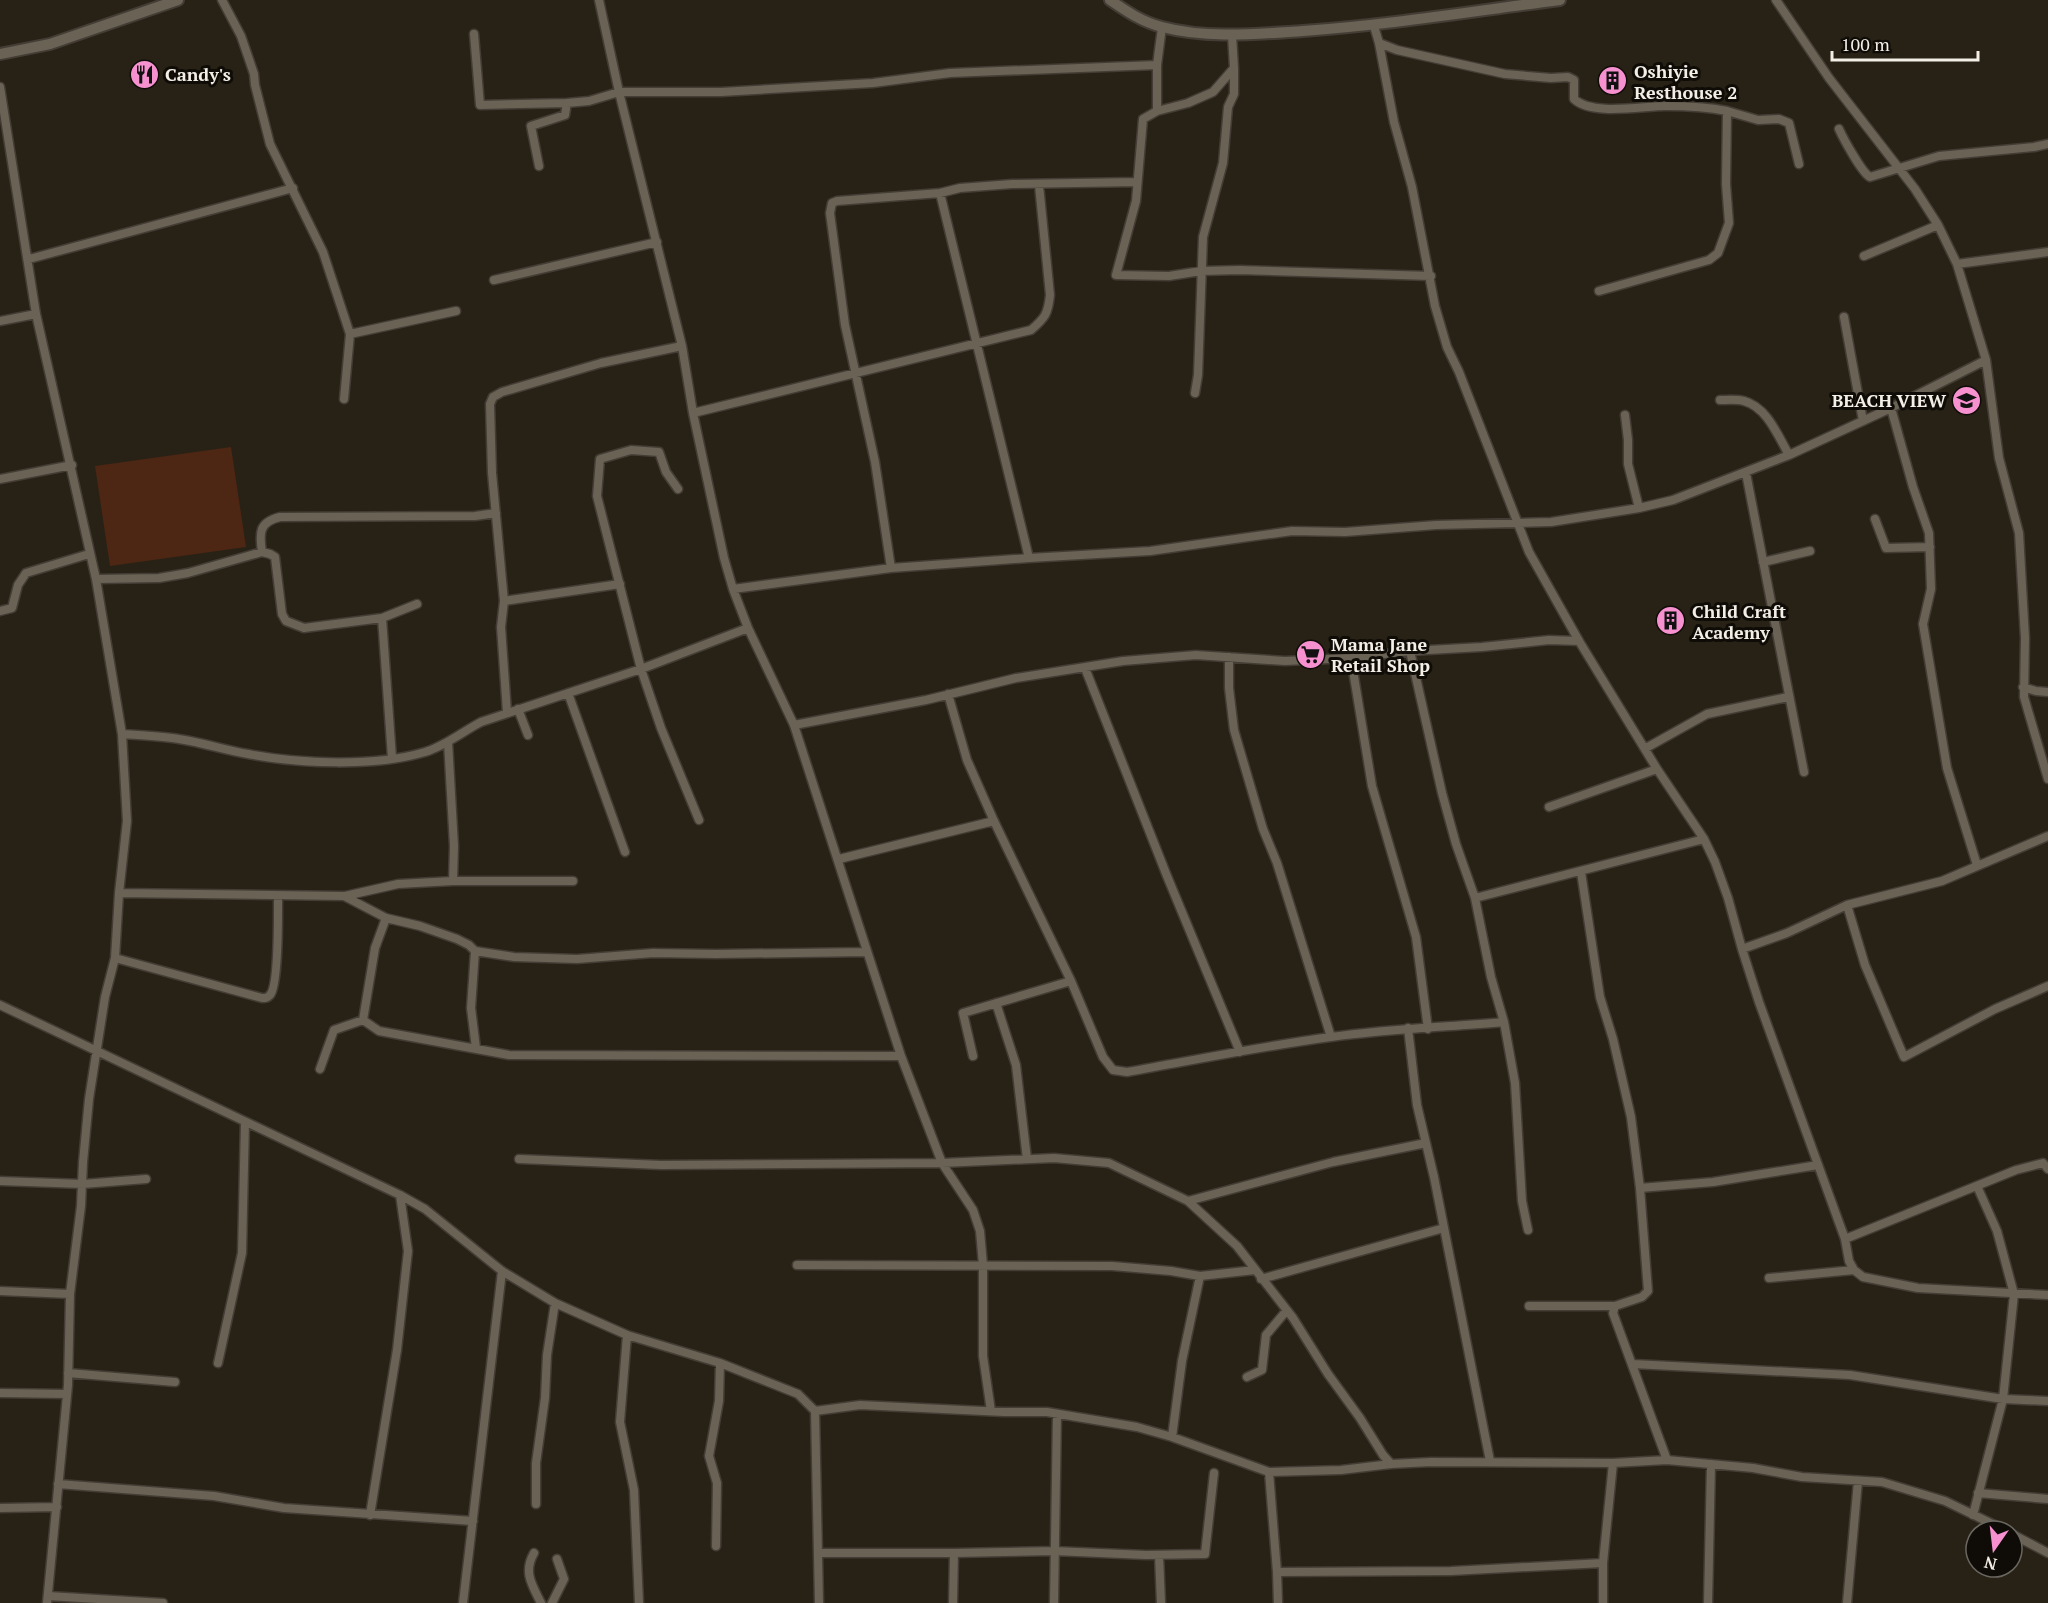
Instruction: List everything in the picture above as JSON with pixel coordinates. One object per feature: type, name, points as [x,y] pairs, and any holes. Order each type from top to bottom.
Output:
[{"type":"street","points":[[0,54],[50,44],[178,0]]},
{"type":"street","points":[[222,0],[240,36],[254,74],[270,144],[323,252],[350,334],[345,399]]},
{"type":"street","points":[[598,0],[682,346],[693,412],[724,558],[733,589],[748,628],[794,725],[902,1056],[942,1163],[973,1210],[980,1231],[983,1265],[983,1356],[991,1411]]},
{"type":"street","points":[[1110,0],[1134,16],[1162,27],[1204,34],[1232,35],[1374,26],[1560,0]]},
{"type":"street","points":[[1776,0],[1828,78],[1899,168],[1938,225],[1957,264],[1986,360],[1999,458],[2019,533],[2025,638],[2023,687],[2027,714],[2048,778]]},
{"type":"street","points":[[1374,26],[1394,122],[1412,188],[1431,276],[1435,306],[1447,347],[1530,552],[1579,641],[1657,769],[1704,839],[1728,898],[1759,1002],[1845,1239],[1849,1261],[1854,1270],[1863,1277],[1918,1288],[2048,1295]]},
{"type":"street","points":[[1157,111],[1157,65],[1162,27]]},
{"type":"street","points":[[474,34],[480,105],[567,103],[619,92],[720,92],[873,82],[950,73],[1157,65]]},
{"type":"street","points":[[1195,393],[1198,375],[1203,237],[1222,163],[1228,107],[1234,94],[1232,35]]},
{"type":"street","points":[[1379,42],[1397,50],[1505,74],[1551,78],[1568,77],[1574,80],[1574,99],[1584,105],[1619,109],[1668,106],[1736,112],[1751,119],[1779,119],[1789,123],[1799,164]]},
{"type":"street","points":[[1234,68],[1213,92],[1188,103],[1157,111],[1143,119],[1136,201],[1116,275],[1169,276],[1201,270],[1431,276]]},
{"type":"street","points":[[0,87],[36,314],[96,579],[122,734],[126,821],[115,958],[96,1050],[83,1162],[83,1184],[70,1294],[68,1373],[57,1507],[47,1599],[163,1603]]},
{"type":"street","points":[[539,166],[531,126],[565,115],[567,103]]},
{"type":"street","points":[[1599,291],[1709,260],[1718,254],[1729,223],[1726,184],[1727,111]]},
{"type":"street","points":[[1839,129],[1846,144],[1869,177],[1939,156],[2048,144]]},
{"type":"street","points":[[891,568],[875,462],[845,325],[830,213],[832,203],[1012,184],[1137,182]]},
{"type":"street","points":[[693,412],[1030,330],[1044,320],[1048,309],[1050,280],[1039,185]]},
{"type":"street","points":[[29,259],[293,188]]},
{"type":"street","points":[[940,193],[1029,558]]},
{"type":"street","points":[[1864,256],[1938,225]]},
{"type":"street","points":[[494,280],[657,242]]},
{"type":"street","points":[[1957,264],[2048,252]]},
{"type":"street","points":[[350,334],[456,311]]},
{"type":"street","points":[[0,321],[36,314]]},
{"type":"street","points":[[1844,317],[1863,421]]},
{"type":"street","points":[[507,712],[501,627],[504,602],[492,473],[490,404],[493,397],[502,392],[601,363],[682,346]]},
{"type":"street","points":[[733,589],[891,568],[1150,552],[1292,531],[1345,532],[1436,525],[1551,522],[1639,508],[1673,500],[1789,455],[1891,408],[1986,360]]},
{"type":"street","points":[[1720,400],[1744,401],[1755,406],[1767,417],[1789,455]]},
{"type":"street","points":[[1891,408],[1913,487],[1929,533],[1931,589],[1923,624],[1947,768],[1977,865]]},
{"type":"street","points":[[1624,415],[1628,440],[1628,464],[1639,508]]},
{"type":"street","points":[[678,489],[666,472],[659,452],[631,450],[600,459],[597,496],[641,669],[661,728],[699,820]]},
{"type":"street","points":[[0,479],[72,465]]},
{"type":"street","points":[[1746,472],[1804,772]]},
{"type":"street","points":[[262,552],[260,534],[263,528],[271,520],[280,517],[475,516],[496,513]]},
{"type":"street","points":[[1875,519],[1886,548],[1930,547]]},
{"type":"street","points":[[1763,562],[1810,551]]},
{"type":"street","points":[[96,579],[159,578],[188,573],[262,552],[275,557],[282,614],[286,621],[304,628],[382,618],[417,604]]},
{"type":"street","points":[[0,611],[12,608],[18,585],[26,573],[89,554]]},
{"type":"street","points":[[504,602],[620,584]]},
{"type":"street","points":[[382,618],[392,758]]},
{"type":"street","points":[[122,734],[174,738],[250,755],[327,763],[392,758],[425,752],[448,742],[481,722],[507,712],[641,669],[748,628]]},
{"type":"street","points":[[794,725],[1016,678],[1123,661],[1185,656],[1284,661],[1351,658],[1549,640],[1579,641]]},
{"type":"street","points":[[1410,651],[1442,793],[1456,844],[1475,898],[1491,977],[1504,1022],[1515,1083],[1522,1201],[1528,1230]]},
{"type":"street","points":[[1229,657],[1229,688],[1234,730],[1263,829],[1331,1036]]},
{"type":"street","points":[[1351,658],[1372,786],[1416,937],[1428,1029]]},
{"type":"street","points":[[1085,668],[1239,1052]]},
{"type":"street","points":[[2023,687],[2048,692]]},
{"type":"street","points":[[568,693],[625,852]]},
{"type":"street","points":[[948,694],[968,760],[994,821],[1071,981],[1103,1057],[1113,1070],[1127,1072],[1331,1036],[1504,1022]]},
{"type":"street","points":[[1646,748],[1707,714],[1788,697]]},
{"type":"street","points":[[518,709],[528,735]]},
{"type":"street","points":[[448,742],[454,846],[453,881]]},
{"type":"street","points":[[1549,807],[1657,769]]},
{"type":"street","points":[[839,860],[994,821]]},
{"type":"street","points":[[1742,949],[1787,933],[1846,905],[1942,881],[2048,837]]},
{"type":"street","points":[[1475,898],[1704,839]]},
{"type":"street","points":[[1529,1306],[1615,1306],[1642,1297],[1648,1291],[1640,1188],[1631,1117],[1613,1039],[1600,997],[1581,872]]},
{"type":"street","points":[[119,893],[344,896],[398,884],[453,881],[573,881]]},
{"type":"street","points":[[115,958],[266,998],[273,992],[278,945],[278,896]]},
{"type":"street","points":[[344,896],[386,918],[448,936],[469,945],[475,951],[514,957],[577,959],[652,953],[867,952]]},
{"type":"street","points":[[1846,905],[1865,965],[1904,1057],[1995,1008],[2048,986]]},
{"type":"street","points":[[363,1020],[375,948],[386,918]]},
{"type":"street","points":[[475,951],[471,1008],[476,1048]]},
{"type":"street","points":[[973,1056],[963,1013],[1071,981]]},
{"type":"street","points":[[996,1003],[1016,1065],[1027,1159]]},
{"type":"street","points":[[0,1005],[400,1195],[425,1209],[502,1271],[555,1303],[627,1335],[720,1363],[798,1394],[815,1411],[819,1603]]},
{"type":"street","points":[[363,1020],[378,1031],[509,1055],[902,1056]]},
{"type":"street","points":[[320,1069],[334,1030],[363,1020]]},
{"type":"street","points":[[1408,1029],[1417,1105],[1490,1461]]},
{"type":"street","points":[[218,1363],[242,1253],[245,1122]]},
{"type":"street","points":[[1188,1201],[1333,1162],[1426,1143]]},
{"type":"street","points":[[519,1159],[661,1165],[942,1163],[1054,1158],[1109,1163],[1188,1201],[1237,1246],[1287,1310],[1313,1347],[1328,1374],[1391,1464]]},
{"type":"street","points":[[1845,1239],[2016,1170],[2043,1163],[2048,1169]]},
{"type":"street","points":[[1640,1188],[1713,1182],[1818,1165]]},
{"type":"street","points":[[0,1181],[83,1184],[146,1179]]},
{"type":"street","points":[[1973,1515],[2003,1399],[2014,1294],[1997,1231],[1977,1186]]},
{"type":"street","points":[[370,1515],[397,1350],[408,1251],[400,1195]]},
{"type":"street","points":[[1261,1279],[1444,1228]]},
{"type":"street","points":[[797,1265],[1112,1266],[1200,1276],[1255,1270]]},
{"type":"street","points":[[1769,1278],[1854,1270]]},
{"type":"street","points":[[463,1603],[502,1271]]},
{"type":"street","points":[[1172,1437],[1182,1361],[1200,1276]]},
{"type":"street","points":[[0,1291],[70,1294]]},
{"type":"street","points":[[536,1504],[536,1463],[545,1398],[547,1355],[555,1303]]},
{"type":"street","points":[[1615,1306],[1613,1312],[1667,1460]]},
{"type":"street","points":[[1247,1377],[1262,1370],[1266,1335],[1287,1310]]},
{"type":"street","points":[[627,1335],[620,1422],[634,1490],[639,1603]]},
{"type":"street","points":[[716,1546],[717,1483],[710,1456],[719,1401],[720,1363]]},
{"type":"street","points":[[1633,1364],[1850,1375],[2003,1399],[2048,1401]]},
{"type":"street","points":[[68,1373],[175,1382]]},
{"type":"street","points":[[0,1393],[66,1394]]},
{"type":"street","points":[[815,1411],[860,1405],[1047,1412],[1137,1427],[1172,1437],[1269,1472],[1341,1470],[1391,1464],[1490,1461],[1613,1463],[1667,1460],[1711,1464],[1802,1476],[1882,1482],[1945,1501],[1982,1519]]},
{"type":"street","points":[[1054,1603],[1057,1414]]},
{"type":"street","points":[[1603,1603],[1603,1563],[1613,1463]]},
{"type":"street","points":[[1708,1603],[1711,1464]]},
{"type":"street","points":[[1269,1472],[1278,1603]]},
{"type":"street","points":[[819,1553],[1054,1551],[1159,1555],[1205,1554],[1214,1473]]},
{"type":"street","points":[[1847,1603],[1858,1481]]},
{"type":"street","points":[[58,1484],[123,1487],[214,1496],[284,1508],[473,1521]]},
{"type":"street","points":[[1978,1493],[2048,1499]]},
{"type":"street","points":[[0,1508],[57,1507]]},
{"type":"street","points":[[2024,1540],[2048,1553]]},
{"type":"street","points":[[534,1553],[528,1563],[529,1578],[541,1603]]},
{"type":"street","points":[[953,1603],[954,1553]]},
{"type":"street","points":[[1159,1555],[1161,1603]]},
{"type":"street","points":[[552,1603],[564,1579],[557,1558]]},
{"type":"street","points":[[1277,1572],[1451,1571],[1603,1563]]},
{"type":"shaded area","points":[[231,447],[246,547],[110,566],[95,466]]},
{"type":"place","name":"Candy's","points":[[144,74]]},
{"type":"place","name":"Oshiyie Resthouse 2","points":[[1613,81]]},
{"type":"place","name":"BEACH VIEW","points":[[1967,400]]},
{"type":"place","name":"Child Craft Academy","points":[[1671,621]]},
{"type":"place","name":"Mama Jane Retail Shop","points":[[1310,654]]}]
